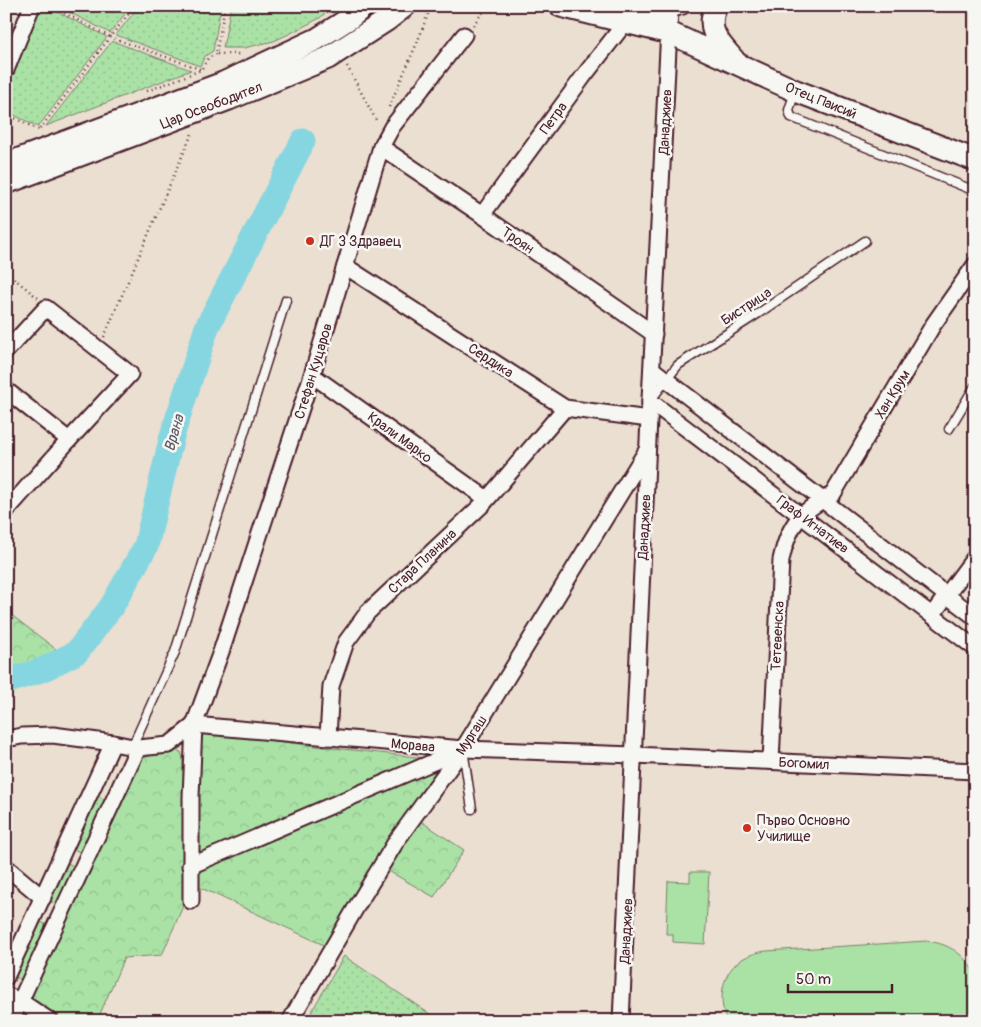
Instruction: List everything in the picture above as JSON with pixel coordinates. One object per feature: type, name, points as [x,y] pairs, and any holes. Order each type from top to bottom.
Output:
[{"type":"street","points":[[6,70],[32,6]]},
{"type":"street","name":"Цар Освободител","points":[[6,164],[223,83],[317,39],[350,18],[364,6]]},
{"type":"street","name":"Цар Освободител","points":[[6,183],[230,99],[328,58],[387,20],[405,6]]},
{"type":"street","name":"Отец Паисий","points":[[561,6],[670,33],[796,91],[975,160]]},
{"type":"street","points":[[716,6],[712,15],[713,27],[718,41],[737,64]]},
{"type":"street","points":[[625,23],[677,8]]},
{"type":"street","name":"Данаджиев","points":[[621,1021],[649,419],[670,33],[677,8]]},
{"type":"street","name":"Петра","points":[[482,215],[625,23]]},
{"type":"street","name":"Стефан Куцаров","points":[[194,725],[222,649],[312,375],[384,142],[392,127],[464,35]]},
{"type":"street","name":"Троян","points":[[384,142],[482,215],[654,334]]},
{"type":"street","name":"Хан Крум","points":[[801,515],[833,494],[933,325],[975,265]]},
{"type":"street","name":"Сердика","points":[[345,266],[565,408],[649,419]]},
{"type":"street","points":[[6,351],[46,308],[130,374],[6,511]]},
{"type":"street","name":"Граф Игнатиев","points":[[652,368],[975,617]]},
{"type":"street","name":"Крали Марко","points":[[312,375],[487,499]]},
{"type":"street","points":[[6,390],[69,440]]},
{"type":"street","name":"Граф Игнатиев","points":[[650,401],[975,648]]},
{"type":"street","name":"Стара Планина","points":[[328,737],[331,686],[346,642],[368,612],[487,499],[565,408]]},
{"type":"street","name":"Мургаш","points":[[290,1021],[397,840],[463,749],[648,448]]},
{"type":"street","name":"Тетевенска","points":[[771,761],[781,560],[784,545],[792,525],[801,515]]},
{"type":"street","points":[[932,615],[975,557]]},
{"type":"street","points":[[6,739],[22,736],[53,735],[135,748],[169,745],[194,725]]},
{"type":"street","points":[[190,901],[194,725]]},
{"type":"street","name":"Морава","points":[[194,725],[463,749],[634,754]]},
{"type":"street","points":[[6,977],[113,743]]},
{"type":"street","points":[[11,1021],[13,998],[59,917],[123,779],[135,748]]},
{"type":"street","points":[[190,866],[463,749]]},
{"type":"street","name":"Богомил","points":[[634,754],[975,771]]},
{"type":"street","points":[[100,773],[123,779]]},
{"type":"street","points":[[63,854],[84,864]]},
{"type":"street","points":[[6,867],[41,903],[59,917]]},
{"type":"street","points":[[13,998],[50,1021]]},
{"type":"lane","points":[[796,91],[789,110],[791,117],[975,190]]},
{"type":"lane","name":"Бистрица","points":[[650,401],[678,365],[865,241]]},
{"type":"lane","points":[[135,748],[174,652],[286,300]]},
{"type":"lane","points":[[949,429],[975,386]]},
{"type":"lane","points":[[463,749],[472,809]]},
{"type":"path","points":[[51,6],[110,36],[201,70],[208,58],[216,54],[244,54]]},
{"type":"path","points":[[6,114],[39,130],[135,6]]},
{"type":"path","points":[[216,54],[225,6]]},
{"type":"path","points":[[387,110],[417,43],[431,6]]},
{"type":"path","points":[[464,35],[487,7],[485,6]]},
{"type":"path","points":[[339,51],[384,142]]},
{"type":"path","points":[[99,350],[193,130]]},
{"type":"path","points":[[6,272],[42,301],[46,308]]},
{"type":"green space","points":[[36,6],[46,6],[107,37],[38,127],[6,111],[6,83]]},
{"type":"green space","points":[[57,6],[131,6],[110,33]]},
{"type":"green space","points":[[139,6],[221,6],[213,51],[205,56],[200,66],[116,35]]},
{"type":"green space","points":[[231,6],[333,6],[320,18],[274,41],[244,48],[223,48]]},
{"type":"green space","points":[[112,41],[191,70],[46,126]]},
{"type":"green space","points":[[6,611],[66,655],[43,667],[6,682]]},
{"type":"green space","points":[[202,732],[324,747],[426,758],[197,856]]},
{"type":"green space","points":[[175,750],[181,752],[183,759],[186,899],[162,955],[124,958],[97,1021],[18,1021],[136,760]]},
{"type":"green space","points":[[445,761],[328,947],[197,886],[197,868]]},
{"type":"green space","points":[[98,796],[107,800],[82,853],[71,848]]},
{"type":"green space","points":[[419,820],[464,850],[434,897],[385,869]]},
{"type":"green space","points":[[64,861],[75,867],[59,906],[46,899]]},
{"type":"green space","points":[[690,872],[709,872],[705,944],[673,942],[673,934],[666,934],[668,881],[690,882]]},
{"type":"green space","points":[[37,920],[49,926],[23,981],[13,975]]},
{"type":"green space","points":[[927,941],[939,943],[954,950],[963,957],[973,970],[976,985],[975,1011],[969,1021],[727,1021],[722,1004],[726,977],[737,963],[749,955],[766,951]]},
{"type":"green space","points":[[344,956],[440,1021],[306,1021]]},
{"type":"waterway","name":"Врана","points":[[6,682],[44,669],[77,652],[112,606],[146,546],[172,436],[207,327],[303,141]]},
{"type":"place","name":"ДГ 3 Здравец","points":[[310,241]]},
{"type":"place","name":"Първо Основно Училище","points":[[747,828]]}]
